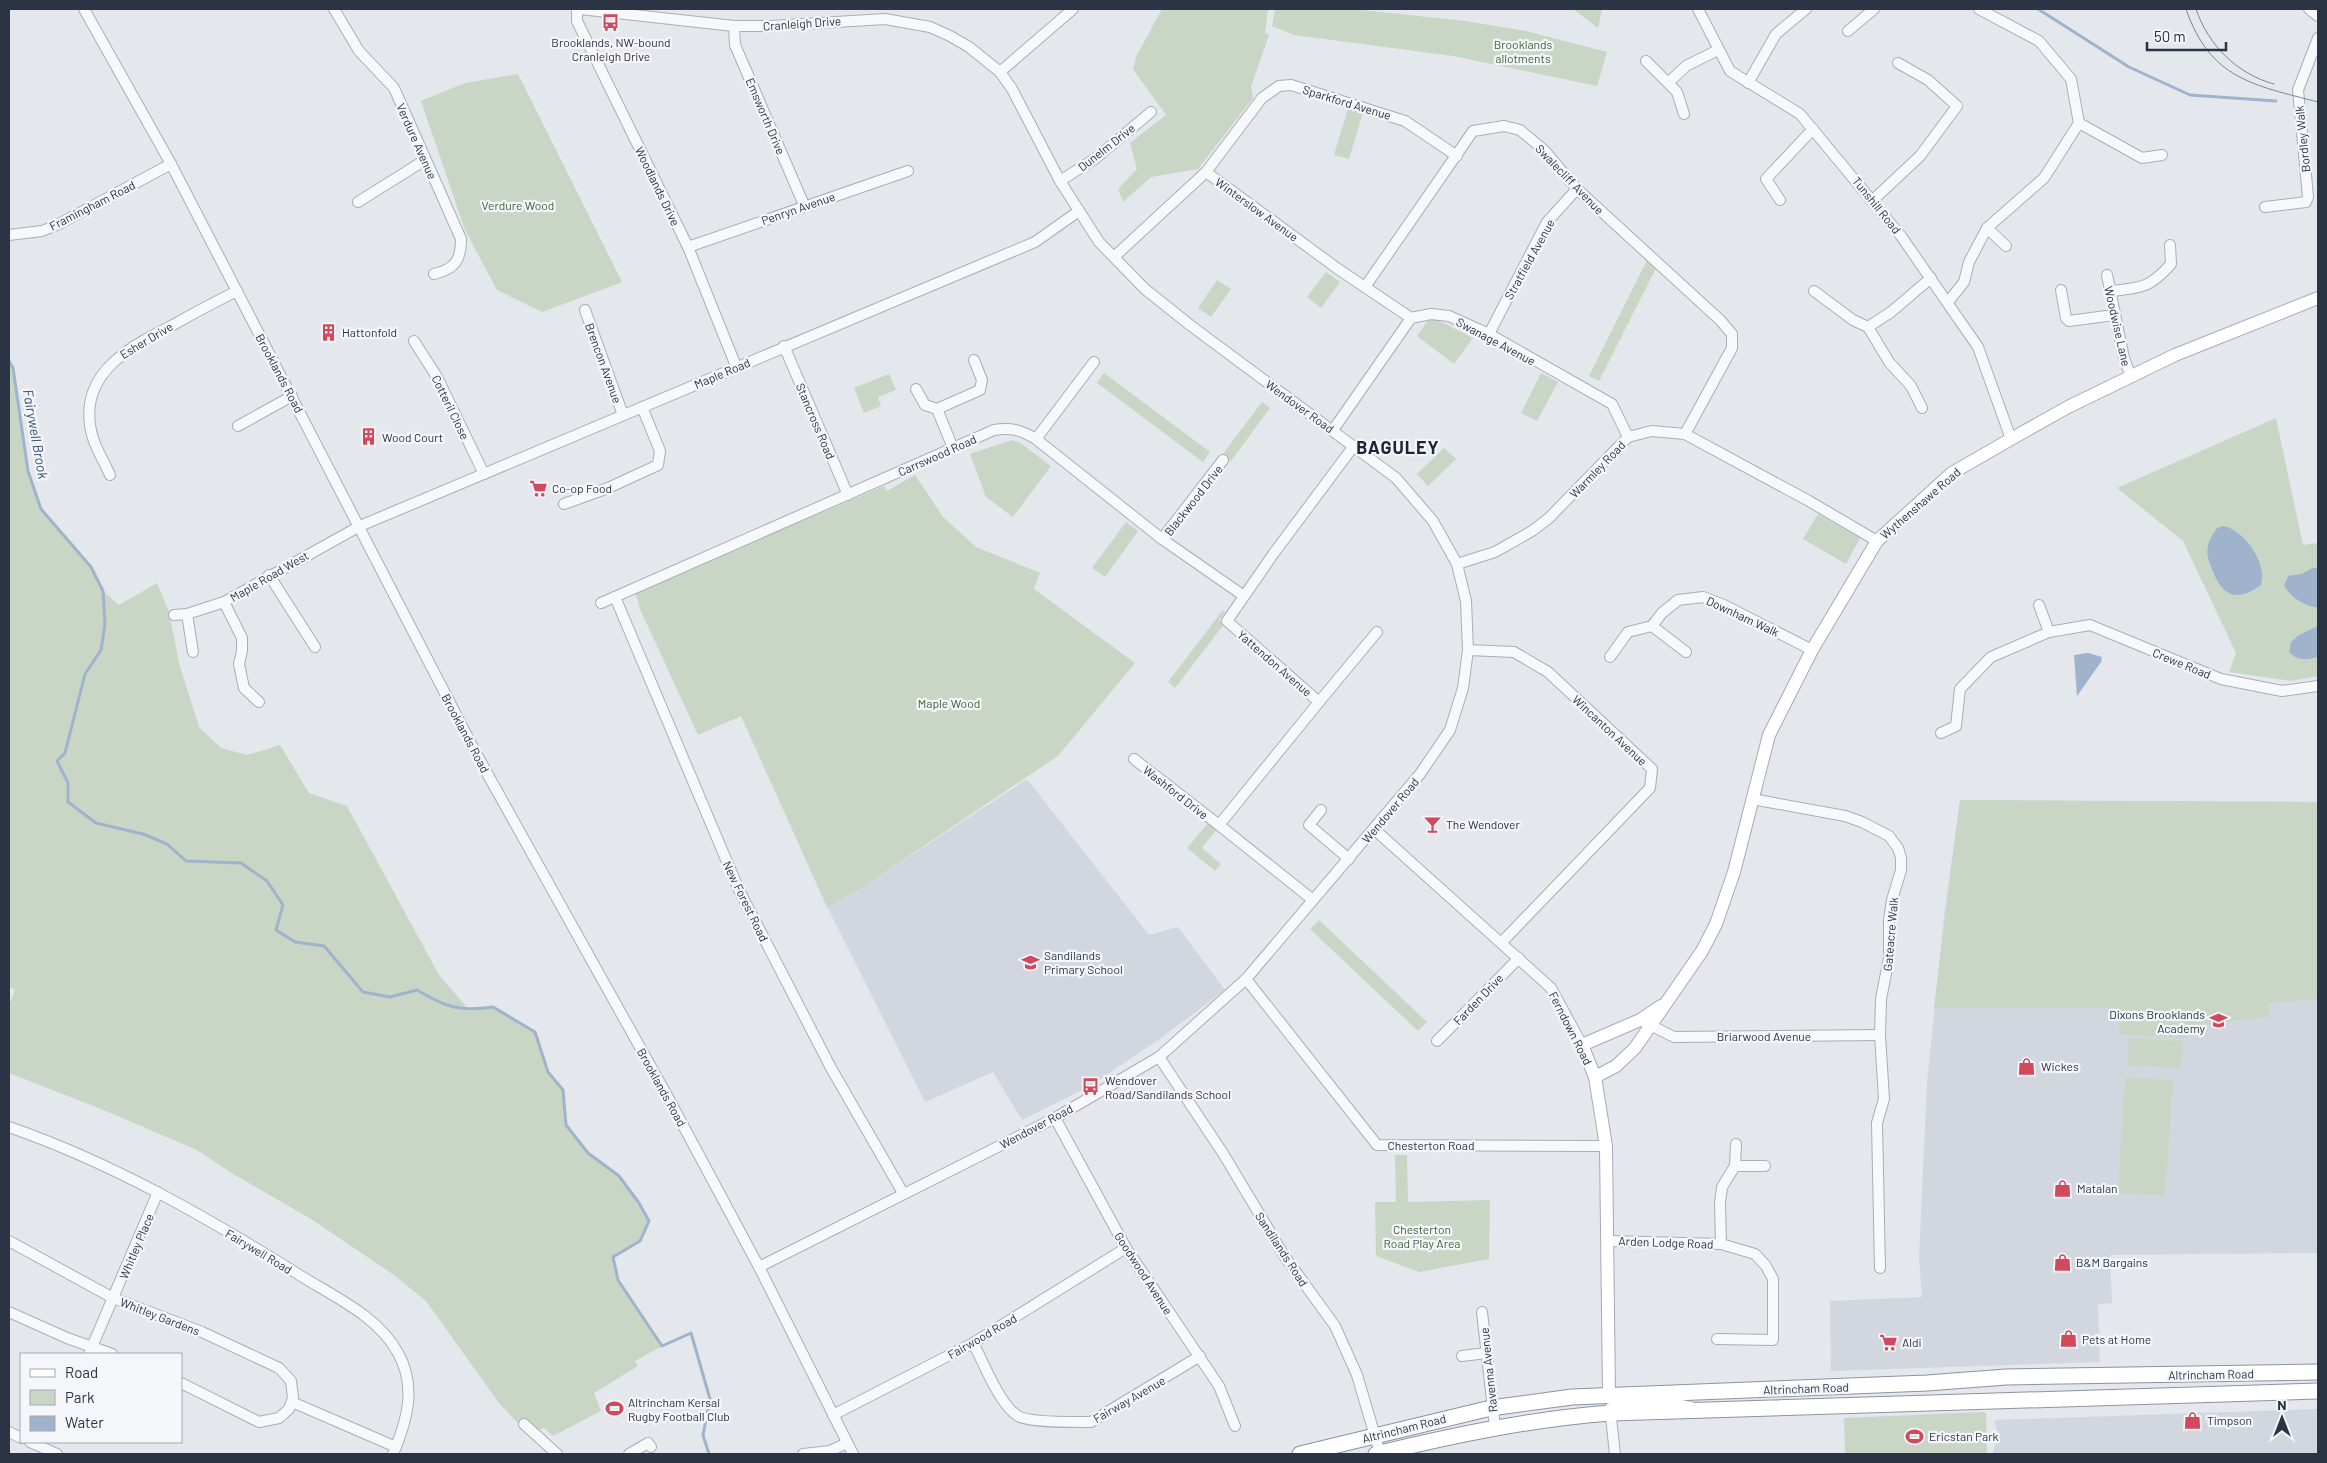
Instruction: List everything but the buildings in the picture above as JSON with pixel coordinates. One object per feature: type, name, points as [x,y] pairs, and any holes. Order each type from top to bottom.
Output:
[{"type":"highway","name":"Altrincham Road","points":[[1300,1454],[1491,1408],[1534,1401],[1609,1394],[1927,1383],[2018,1376],[2318,1372]]},
{"type":"highway","name":"Altrincham Road","points":[[1378,1454],[1532,1420],[1611,1413],[2318,1391]]},
{"type":"main road","name":"Wythenshawe Road","points":[[1595,1077],[1616,1066],[1635,1048],[1646,1024],[1666,1003],[1693,965],[1716,924],[1734,872],[1769,735],[1812,650],[1877,541],[1952,473],[2011,439],[2175,355],[2318,298]]},
{"type":"main road","points":[[1582,1045],[1646,1024]]},
{"type":"main road","name":"Ferndown Road","points":[[1582,1045],[1595,1077],[1606,1146],[1609,1394]]},
{"type":"main road","points":[[1609,1394],[1617,1404],[1666,1402],[1695,1410]]},
{"type":"street","name":"Brooklands Road","points":[[84,9],[171,164],[478,757],[670,1101],[759,1268],[853,1454]]},
{"type":"street","name":"Verdure Avenue","points":[[334,9],[358,51],[394,88],[462,239],[462,255],[455,264],[442,273],[434,274]]},
{"type":"street","name":"Cranleigh Drive","points":[[579,9],[734,26],[770,26],[885,19],[908,22],[950,36],[969,47],[1000,72],[1021,104],[1060,181],[1079,212]]},
{"type":"street","name":"Woodlands Drive","points":[[579,9],[577,21],[688,247],[736,366]]},
{"type":"street","points":[[1000,72],[1073,9]]},
{"type":"street","name":"Tunshill Road","points":[[1698,9],[1730,71],[1800,114],[1872,200],[1931,278],[1978,347],[2011,439]]},
{"type":"street","points":[[1748,83],[1776,34],[1806,9]]},
{"type":"street","points":[[1848,31],[1874,9]]},
{"type":"street","points":[[1948,302],[1964,282],[1969,262],[1987,228],[2044,178],[2079,123],[2072,79],[2039,42],[1979,9]]},
{"type":"street","points":[[2309,9],[2318,16]]},
{"type":"street","name":"Emsworth Drive","points":[[734,26],[736,45],[804,206]]},
{"type":"street","name":"Bordley Walk","points":[[2265,207],[2306,202],[2308,197],[2298,90],[2318,38]]},
{"type":"street","points":[[1668,82],[1686,66],[1718,50]]},
{"type":"street","points":[[1646,61],[1658,75],[1668,82],[1682,103],[1684,114]]},
{"type":"street","points":[[1872,200],[1920,156],[1957,106],[1928,80],[1898,63]]},
{"type":"street","name":"Sparkford Avenue","points":[[1206,172],[1262,98],[1279,86],[1291,85],[1405,121],[1457,156]]},
{"type":"street","name":"Dunelm Drive","points":[[1060,181],[1096,158],[1151,112]]},
{"type":"street","points":[[2079,123],[2142,158],[2162,155]]},
{"type":"street","name":"Swalecliff Avenue","points":[[1365,287],[1473,132],[1504,126],[1520,130],[1544,150],[1577,189],[1720,320],[1732,334],[1732,348],[1685,434]]},
{"type":"street","points":[[1780,200],[1766,179],[1813,129]]},
{"type":"street","points":[[358,202],[425,160]]},
{"type":"street","name":"Framingham Road","points":[[9,235],[42,231],[59,224],[171,164]]},
{"type":"street","name":"Penryn Avenue","points":[[688,247],[908,171]]},
{"type":"street","name":"Winterslow Avenue","points":[[1114,257],[1206,172],[1411,318]]},
{"type":"street","name":"Stratfield Avenue","points":[[1488,334],[1547,222],[1577,189]]},
{"type":"street","name":"Wendover Road","points":[[759,1268],[1055,1118],[1159,1057],[1246,979],[1420,774],[1450,730],[1463,688],[1468,650],[1466,601],[1457,564],[1433,521],[1415,498],[1396,478],[1190,325],[1145,289],[1100,242],[1079,212]]},
{"type":"street","name":"Maple Road","points":[[360,526],[736,366],[1035,242],[1079,212]]},
{"type":"street","points":[[1987,228],[2006,246]]},
{"type":"street","points":[[2111,291],[2135,288],[2157,281],[2170,264],[2170,245]]},
{"type":"street","name":"Woodwise Lane","points":[[2107,275],[2124,358],[2131,376]]},
{"type":"street","points":[[1868,327],[1891,312],[1931,278]]},
{"type":"street","points":[[2061,290],[2066,318],[2069,321],[2114,315]]},
{"type":"street","name":"Esher Drive","points":[[110,475],[95,443],[89,417],[94,392],[105,371],[121,353],[237,291]]},
{"type":"street","points":[[1814,292],[1853,320],[1868,327],[1889,362],[1911,386],[1922,408]]},
{"type":"street","name":"Brencon Avenue","points":[[585,310],[623,415]]},
{"type":"street","name":"Swanage Avenue","points":[[1411,318],[1431,314],[1449,316],[1488,334],[1612,404],[1628,437]]},
{"type":"street","points":[[1333,430],[1411,318]]},
{"type":"street","name":"Cotteril Close","points":[[414,341],[437,377],[484,474]]},
{"type":"street","name":"Stancross Road","points":[[784,346],[848,495]]},
{"type":"street","points":[[916,388],[925,405],[937,409],[980,390],[982,380],[974,360]]},
{"type":"street","points":[[1036,438],[1094,362]]},
{"type":"street","points":[[238,426],[292,396]]},
{"type":"street","points":[[564,504],[608,488],[658,465],[660,450],[642,407]]},
{"type":"street","points":[[937,409],[953,448]]},
{"type":"street","name":"Carrswood Road","points":[[601,603],[994,430],[1008,428],[1019,430],[1036,438],[1162,539],[1244,596]]},
{"type":"street","name":"Warmley Road","points":[[1457,564],[1495,552],[1543,522],[1628,437],[1652,432],[1685,434],[1750,468],[1877,541]]},
{"type":"street","name":"Yattendon Avenue","points":[[1219,825],[1319,702],[1227,621],[1353,447]]},
{"type":"street","name":"Blackwood Drive","points":[[1162,539],[1223,460]]},
{"type":"street","name":"Maple Road West","points":[[174,615],[186,614],[224,602],[269,575],[360,526]]},
{"type":"street","points":[[269,575],[315,647]]},
{"type":"street","name":"New Forest Road","points":[[615,597],[739,890],[831,1068],[904,1193]]},
{"type":"street","name":"Downham Walk","points":[[1652,626],[1662,613],[1678,600],[1703,597],[1724,605],[1812,650]]},
{"type":"street","points":[[224,602],[242,638],[239,664],[244,688],[259,702]]},
{"type":"street","points":[[2039,605],[2049,632]]},
{"type":"street","points":[[186,614],[193,652]]},
{"type":"street","name":"Crewe Road","points":[[1941,733],[1956,726],[1960,689],[1991,657],[2049,632],[2090,625],[2221,679],[2282,691],[2318,686]]},
{"type":"street","points":[[1610,657],[1628,632],[1652,626],[1686,652]]},
{"type":"street","points":[[1319,702],[1377,632]]},
{"type":"street","name":"Wincanton Avenue","points":[[1468,650],[1514,652],[1548,672],[1652,768],[1650,788],[1502,942]]},
{"type":"street","name":"Washford Drive","points":[[1134,759],[1219,825]]},
{"type":"street","name":"Gateacre Walk","points":[[1752,799],[1845,816],[1862,822],[1889,836],[1898,848],[1901,870],[1892,900],[1889,920],[1889,958],[1881,999],[1880,1035],[1884,1099],[1877,1123],[1880,1268]]},
{"type":"street","points":[[1321,810],[1309,825],[1349,859]]},
{"type":"street","points":[[1219,825],[1313,900]]},
{"type":"street","name":"Ferndown Road","points":[[1374,829],[1551,988],[1582,1045]]},
{"type":"street","name":"Farden Drive","points":[[1437,1041],[1519,958]]},
{"type":"street","name":"Chesterton Road","points":[[1246,979],[1377,1145],[1606,1146]]},
{"type":"street","name":"Briarwood Avenue","points":[[1646,1024],[1674,1036],[1880,1035]]},
{"type":"street","name":"Sandilands Road","points":[[1159,1057],[1224,1155],[1285,1256],[1335,1326],[1357,1375],[1375,1435],[1378,1454]]},
{"type":"street","name":"Goodwood Avenue","points":[[1055,1118],[1126,1248],[1220,1386],[1235,1426]]},
{"type":"street","name":"Fairywell Road","points":[[9,1127],[103,1165],[158,1192],[302,1277],[369,1321],[383,1333],[401,1358],[409,1386],[408,1413],[395,1451]]},
{"type":"street","points":[[1721,1244],[1720,1203],[1722,1187],[1735,1166],[1736,1144]]},
{"type":"street","points":[[1735,1166],[1766,1166]]},
{"type":"street","name":"Whitley Place","points":[[90,1351],[158,1192]]},
{"type":"street","name":"Whitley Gardens","points":[[9,1241],[113,1298],[202,1332],[280,1368],[291,1381],[292,1402]]},
{"type":"street","name":"Arden Lodge Road","points":[[1608,1241],[1721,1244],[1755,1254],[1766,1266],[1773,1279],[1773,1340],[1717,1339]]},
{"type":"street","name":"Fairwood Road","points":[[832,1415],[973,1343],[1126,1248]]},
{"type":"street","points":[[9,1312],[90,1351],[105,1353]]},
{"type":"street","name":"Ravenna Avenue","points":[[1482,1312],[1491,1408],[1495,1427]]},
{"type":"street","name":"Fairway Avenue","points":[[973,1343],[1005,1402],[1019,1416],[1054,1421],[1091,1422],[1200,1356]]},
{"type":"street","points":[[1462,1356],[1486,1353]]},
{"type":"street","points":[[182,1384],[259,1422],[278,1418],[286,1412],[292,1402],[395,1451]]},
{"type":"street","points":[[1609,1394],[1615,1454]]},
{"type":"street","points":[[524,1424],[556,1454]]},
{"type":"street","points":[[33,1443],[52,1449]]},
{"type":"street","points":[[629,1454],[648,1443],[651,1447]]},
{"type":"street","points":[[803,1454],[830,1451],[847,1443]]},
{"type":"shaded area","name":"Sandilands Primary School","points":[[1027,779],[1149,935],[1178,927],[1225,990],[1158,1040],[1090,1086],[1022,1120],[993,1072],[925,1102],[827,907],[860,889]]},
{"type":"shaded area","name":"Dixons Brooklands Academy","points":[[1960,800],[2318,802],[2318,1253],[2110,1255],[2112,1303],[2098,1304],[2100,1362],[1831,1371],[1830,1301],[1922,1297],[1919,1258],[1927,1083],[1944,916]]},
{"type":"shaded area","points":[[2318,1409],[2318,1454],[1993,1454],[1998,1433],[1994,1420]]},
{"type":"green space","points":[[1162,9],[1268,9],[1265,33],[1269,35],[1251,87],[1253,98],[1198,169],[1151,177],[1123,202],[1118,189],[1137,169],[1130,143],[1166,115],[1133,69],[1136,57]]},
{"type":"green space","name":"Brooklands allotments","points":[[1275,9],[1353,9],[1465,21],[1526,31],[1607,52],[1597,86],[1453,56],[1294,35],[1272,26]]},
{"type":"green space","points":[[1573,9],[1602,9],[1598,28]]},
{"type":"green space","name":"Verdure Wood","points":[[518,74],[622,282],[542,312],[497,290],[465,230],[421,101],[465,83]]},
{"type":"green space","points":[[1348,108],[1363,112],[1349,159],[1334,155]]},
{"type":"green space","points":[[1647,260],[1656,268],[1599,381],[1589,376]]},
{"type":"green space","points":[[1326,272],[1340,282],[1321,308],[1307,297]]},
{"type":"green space","points":[[1217,280],[1231,289],[1211,317],[1198,308]]},
{"type":"green space","points":[[1430,318],[1434,318],[1473,338],[1454,364],[1417,336]]},
{"type":"green space","points":[[9,361],[13,368],[28,471],[41,509],[91,567],[103,591],[119,605],[157,583],[169,612],[179,663],[199,727],[221,748],[247,755],[280,745],[309,793],[347,806],[439,975],[470,1011],[493,1007],[535,1032],[548,1072],[563,1090],[566,1126],[588,1153],[619,1176],[639,1203],[649,1221],[640,1241],[613,1258],[618,1280],[662,1346],[635,1361],[638,1366],[594,1393],[601,1411],[553,1436],[544,1428],[527,1433],[499,1403],[426,1301],[394,1275],[311,1219],[233,1174],[197,1150],[106,1111],[9,1073],[9,1005],[15,990],[9,987]]},
{"type":"green space","points":[[1104,373],[1210,452],[1203,462],[1097,383]]},
{"type":"green space","points":[[1541,373],[1558,382],[1537,421],[1521,413]]},
{"type":"green space","points":[[889,374],[896,390],[878,397],[881,406],[864,413],[854,388]]},
{"type":"green space","points":[[1262,402],[1270,408],[1231,461],[1222,455]]},
{"type":"green space","points":[[2276,418],[2303,545],[2318,543],[2318,676],[2291,681],[2229,672],[2236,653],[2183,541],[2117,488]]},
{"type":"green space","points":[[1012,440],[1019,442],[1051,466],[1013,517],[986,497],[970,454]]},
{"type":"green space","points":[[1444,448],[1456,459],[1428,486],[1417,474]]},
{"type":"green space","name":"Maple Wood","points":[[915,475],[943,517],[976,547],[1040,573],[1034,589],[1135,663],[1058,756],[860,889],[827,907],[741,716],[698,735],[640,609],[635,592],[884,486],[887,491]]},
{"type":"green space","points":[[1818,514],[1860,538],[1846,564],[1803,539]]},
{"type":"green space","points":[[1126,522],[1138,531],[1105,577],[1092,568]]},
{"type":"green space","points":[[1223,610],[1225,612],[1219,620],[1224,624],[1175,688],[1168,682]]},
{"type":"green space","name":"Dixons Brooklands Academy","points":[[1960,800],[2318,802],[2318,999],[2269,1003],[2269,1017],[2186,1027],[2185,1038],[2120,1035],[2118,1008],[1934,1008]]},
{"type":"green space","points":[[1208,823],[1216,830],[1202,848],[1221,864],[1215,871],[1187,848]]},
{"type":"green space","points":[[1319,920],[1427,1022],[1418,1031],[1310,929]]},
{"type":"green space","points":[[2129,1038],[2183,1041],[2181,1068],[2128,1065]]},
{"type":"green space","points":[[2125,1078],[2173,1080],[2165,1196],[2118,1193]]},
{"type":"green space","name":"Chesterton Road Play Area","points":[[1395,1155],[1407,1155],[1408,1202],[1490,1200],[1489,1259],[1419,1272],[1376,1256],[1375,1202],[1396,1202]]},
{"type":"green space","name":"Ericstan Park","points":[[1986,1413],[1987,1454],[1845,1454],[1844,1418]]},
{"type":"water","points":[[2222,526],[2230,528],[2246,540],[2258,558],[2262,577],[2261,585],[2252,591],[2237,595],[2231,594],[2225,591],[2216,578],[2207,552],[2209,542],[2216,529]]},
{"type":"water","points":[[2313,568],[2318,568],[2318,608],[2299,601],[2284,586],[2288,576],[2301,574]]},
{"type":"water","points":[[2318,626],[2318,657],[2302,659],[2295,657],[2289,652],[2291,642],[2299,635]]},
{"type":"water","points":[[2088,653],[2102,657],[2101,662],[2077,696],[2074,655]]},
{"type":"waterway","points":[[2038,9],[2129,67],[2190,95],[2276,101]]},
{"type":"waterway","name":"Fairywell Brook","points":[[9,361],[13,368],[28,471],[41,509],[91,567],[103,591],[105,624],[101,650],[85,674],[65,753],[57,761],[68,783],[68,802],[96,823],[143,834],[167,844],[186,861],[241,863],[267,881],[283,905],[276,930],[295,942],[324,946],[363,992],[390,997],[417,990],[436,1001],[453,1007],[471,1009],[493,1007],[535,1032],[548,1072],[563,1090],[566,1125],[588,1153],[619,1176],[639,1203],[649,1221],[640,1241],[613,1257],[618,1280],[662,1346],[691,1333],[710,1399],[703,1435],[709,1454]]},
{"type":"tram line","points":[[2186,9],[2196,32],[2208,51],[2221,65],[2254,84],[2318,102]]},
{"type":"tram line","points":[[2196,9],[2208,35],[2226,56],[2248,73],[2274,84]]},
{"type":"place","name":"Brooklands, NW-bound Cranleigh Drive","points":[[611,23]]},
{"type":"place","name":"Hattonfold","points":[[328,332]]},
{"type":"place","name":"Wood Court","points":[[368,437]]},
{"type":"place","name":"Co-op Food","points":[[538,488]]},
{"type":"place","name":"The Wendover","points":[[1432,824]]},
{"type":"place","name":"Sandilands Primary School","points":[[1030,962]]},
{"type":"place","name":"Dixons Brooklands Academy","points":[[2219,1021]]},
{"type":"place","name":"Wickes","points":[[2027,1066]]},
{"type":"place","name":"Wendover Road/Sandilands School","points":[[1091,1087]]},
{"type":"place","name":"Matalan","points":[[2063,1188]]},
{"type":"place","name":"B&M Bargains","points":[[2062,1262]]},
{"type":"place","name":"Pets at Home","points":[[2068,1339]]},
{"type":"place","name":"Aldi","points":[[1888,1342]]},
{"type":"place","name":"Altrincham Kersal Rugby Football Club","points":[[614,1409]]},
{"type":"place","name":"Timpson","points":[[2193,1420]]},
{"type":"place","name":"Ericstan Park","points":[[1915,1436]]},
{"type":"district","name":"BAGULEY","points":[[1398,447]]}]
